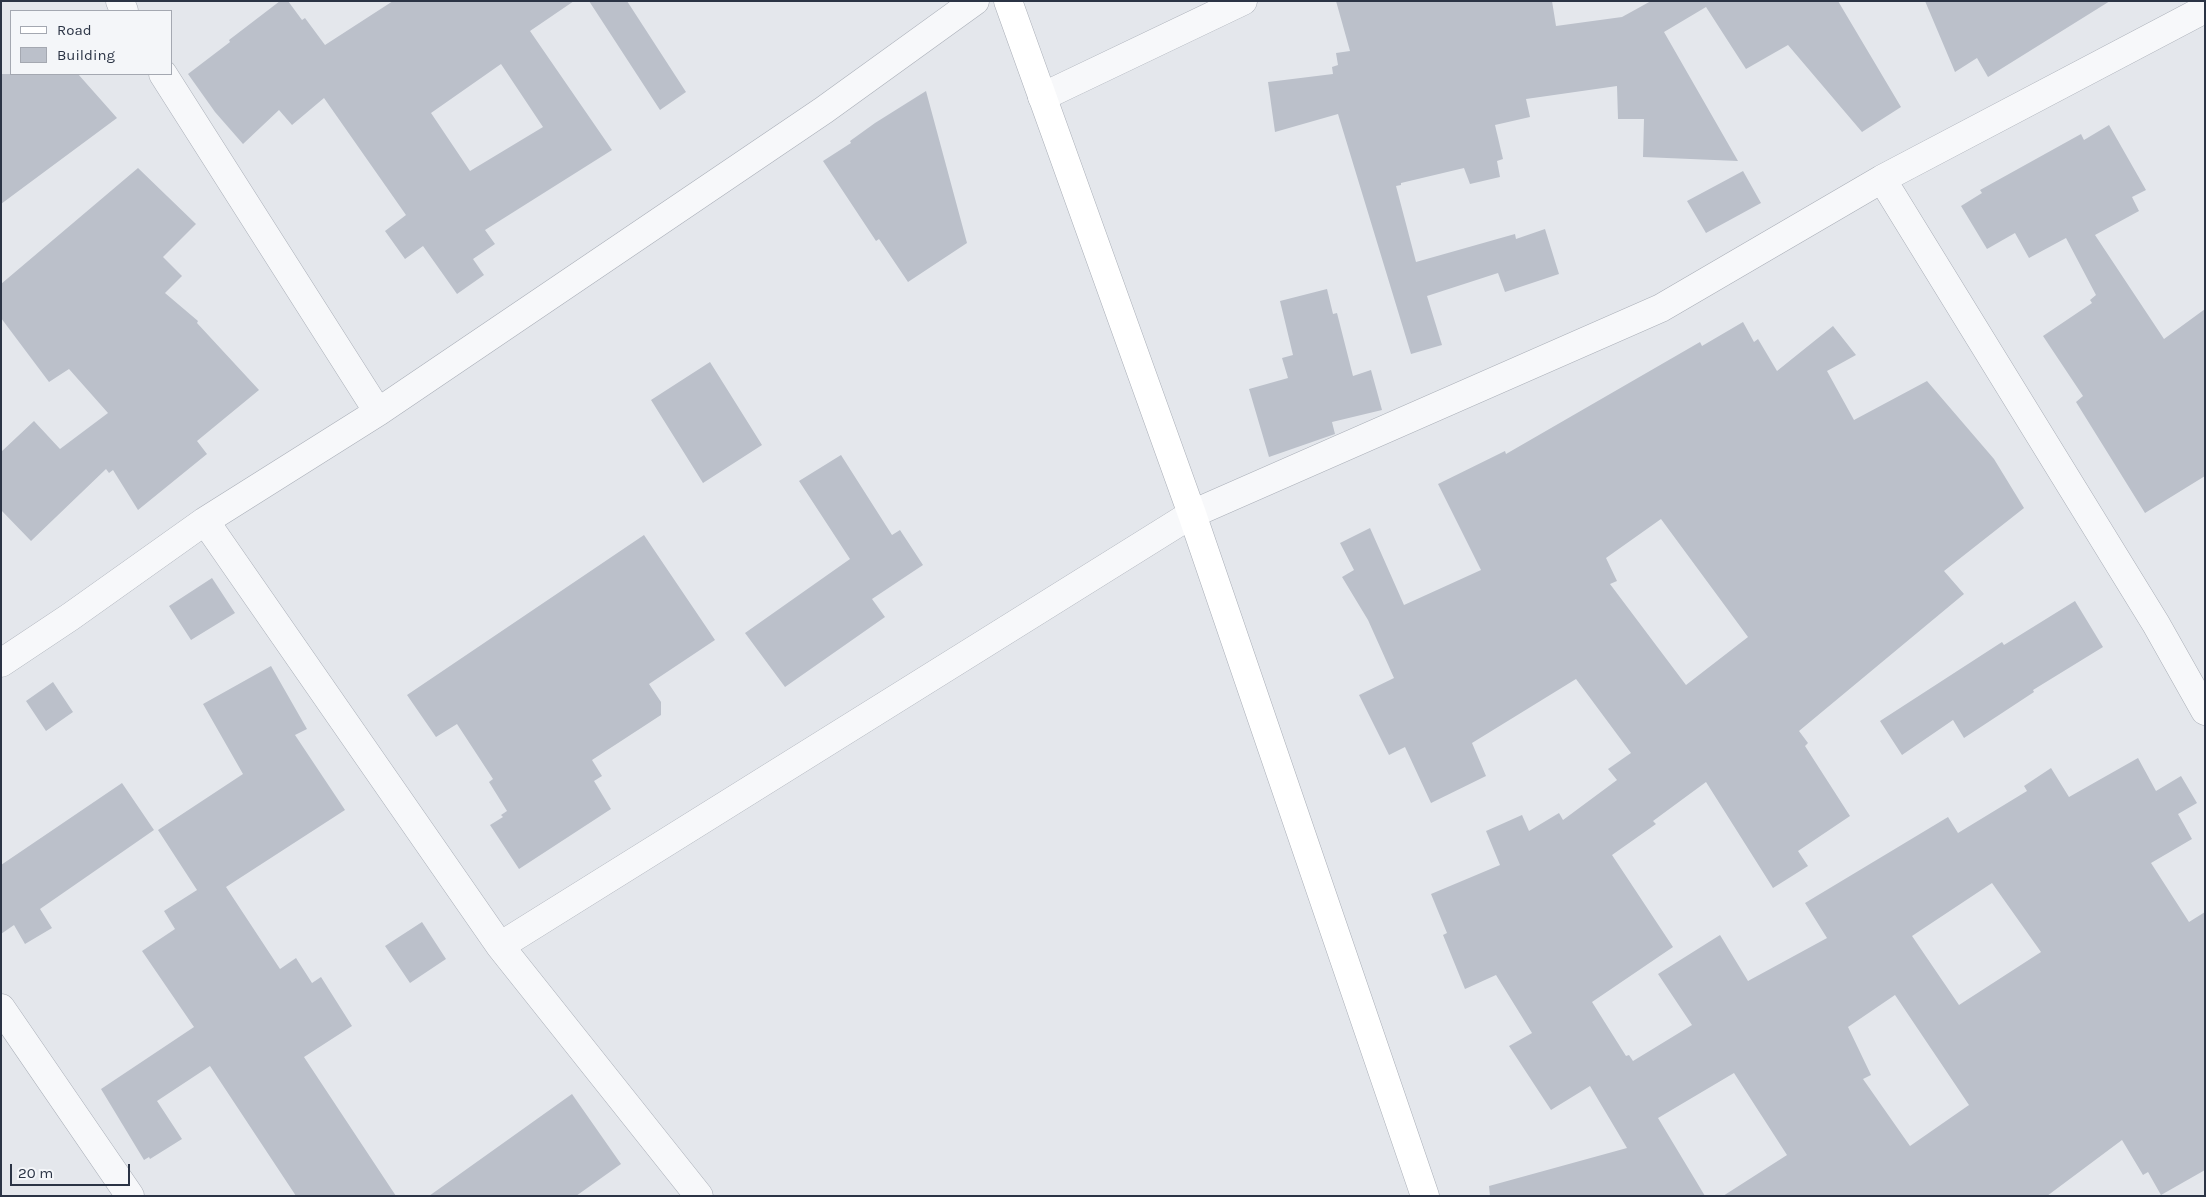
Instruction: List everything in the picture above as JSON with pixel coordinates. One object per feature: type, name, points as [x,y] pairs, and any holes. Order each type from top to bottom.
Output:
[{"type":"street","points":[[1,663],[70,617],[205,521],[378,412],[824,110],[975,1]]},
{"type":"street","points":[[1008,1],[1192,514],[1425,1196]]},
{"type":"street","points":[[1042,97],[1243,1]]},
{"type":"street","points":[[500,946],[1192,514],[1661,308],[1882,179],[2205,9]]},
{"type":"street","points":[[164,75],[378,412]]},
{"type":"street","points":[[1882,179],[2156,624],[2205,711]]},
{"type":"street","points":[[205,521],[500,946],[699,1196]]},
{"type":"street","points":[[1,1008],[130,1196]]},
{"type":"building","points":[[280,1],[288,1],[302,20],[305,18],[325,45],[393,1],[574,1],[530,31],[612,150],[485,230],[495,244],[473,259],[484,275],[457,294],[423,246],[405,259],[385,231],[406,215],[324,98],[292,125],[279,110],[243,144],[215,112],[188,74],[230,42],[229,40]],"holes":[[[501,64],[543,127],[470,171],[431,113]]]},
{"type":"building","points":[[589,1],[627,1],[686,92],[660,110]]},
{"type":"building","points":[[1336,1],[1552,1],[1556,26],[1622,17],[1651,1],[1838,1],[1901,107],[1862,132],[1788,45],[1746,69],[1706,7],[1664,32],[1738,161],[1643,157],[1644,119],[1618,119],[1617,86],[1526,99],[1530,117],[1495,125],[1503,159],[1497,161],[1500,177],[1470,184],[1464,168],[1401,183],[1401,185],[1396,186],[1416,262],[1515,234],[1516,239],[1545,229],[1559,274],[1505,292],[1498,273],[1427,296],[1442,345],[1411,354],[1338,114],[1275,132],[1268,82],[1333,74],[1332,67],[1338,65],[1336,53],[1350,51]]},
{"type":"building","points":[[1925,1],[2110,1],[1988,77],[1977,58],[1955,72]]},
{"type":"building","points":[[1,74],[79,75],[117,118],[1,204]]},
{"type":"building","points":[[926,91],[967,243],[908,282],[879,239],[876,241],[823,161],[851,143],[850,141],[875,123]]},
{"type":"building","points":[[2109,125],[2146,190],[2132,197],[2139,211],[2095,235],[2164,339],[2205,309],[2205,476],[2145,513],[2076,402],[2083,396],[2043,336],[2092,303],[2090,300],[2096,295],[2066,238],[2029,258],[2015,233],[1987,249],[1961,206],[1982,193],[1980,190],[2081,134],[2084,140]]},
{"type":"building","points":[[138,168],[196,224],[163,257],[182,276],[165,293],[198,321],[197,323],[259,390],[197,441],[207,454],[138,510],[113,470],[109,473],[106,469],[31,541],[1,510],[1,452],[34,421],[60,449],[108,413],[69,369],[49,382],[1,318],[1,284]]},
{"type":"building","points":[[1743,171],[1761,203],[1706,233],[1687,201]]},
{"type":"building","points":[[1327,289],[1333,314],[1337,313],[1353,376],[1371,370],[1382,410],[1332,422],[1335,434],[1269,457],[1249,389],[1288,378],[1282,358],[1293,355],[1280,301]]},
{"type":"building","points":[[1743,322],[1754,342],[1758,339],[1777,371],[1833,326],[1856,355],[1827,371],[1854,420],[1927,381],[1994,459],[2024,508],[1944,571],[1964,594],[1799,731],[1808,743],[1805,746],[1850,816],[1798,851],[1808,866],[1773,888],[1706,782],[1653,821],[1656,824],[1612,855],[1673,947],[1592,1002],[1626,1056],[1629,1055],[1633,1061],[1692,1025],[1658,974],[1720,935],[1748,981],[1827,938],[1805,903],[1948,817],[1958,833],[2027,791],[2024,786],[2051,768],[2069,797],[2138,758],[2156,791],[2181,776],[2197,803],[2178,814],[2192,839],[2151,863],[2189,922],[2205,912],[2205,1170],[2161,1195],[2148,1172],[2143,1175],[2122,1140],[2047,1196],[1723,1196],[1787,1155],[1734,1073],[1658,1118],[1705,1196],[1490,1196],[1489,1186],[1627,1148],[1590,1086],[1551,1110],[1509,1046],[1532,1033],[1496,975],[1465,989],[1443,935],[1447,933],[1431,894],[1500,865],[1486,831],[1522,815],[1529,831],[1559,813],[1563,820],[1617,780],[1608,769],[1631,753],[1576,679],[1472,743],[1486,776],[1431,803],[1405,747],[1389,755],[1359,695],[1394,678],[1368,620],[1342,577],[1354,570],[1340,543],[1370,528],[1404,605],[1481,570],[1438,484],[1505,451],[1506,454],[1700,342],[1702,346]],"holes":[[[1661,519],[1748,637],[1686,685],[1610,584],[1617,581],[1606,558]],[[1992,883],[2041,952],[1959,1005],[1912,936]],[[1895,995],[1969,1105],[1910,1146],[1863,1079],[1871,1075],[1848,1027]]]},
{"type":"building","points":[[710,362],[762,445],[703,483],[651,400]]},
{"type":"building","points":[[841,455],[892,535],[900,530],[923,565],[872,599],[885,617],[785,687],[745,633],[850,559],[799,481]]},
{"type":"building","points":[[644,535],[715,640],[649,684],[661,702],[661,715],[592,760],[602,776],[594,781],[611,809],[519,869],[490,825],[503,817],[501,815],[507,811],[489,782],[493,779],[457,724],[436,737],[407,695]]},
{"type":"building","points":[[212,578],[235,613],[191,640],[169,606]]},
{"type":"building","points":[[2075,601],[2103,647],[2033,690],[2034,692],[1964,738],[1953,720],[1902,755],[1880,721],[2002,642],[2004,645]]},
{"type":"building","points":[[271,666],[307,729],[295,735],[345,810],[226,887],[280,969],[296,958],[312,983],[321,977],[352,1026],[304,1057],[396,1196],[296,1196],[210,1066],[157,1101],[182,1139],[150,1159],[149,1157],[144,1160],[101,1089],[194,1027],[142,951],[175,929],[164,911],[197,890],[158,830],[243,774],[203,704]]},
{"type":"building","points":[[53,682],[73,712],[46,731],[26,701]]},
{"type":"building","points":[[122,783],[154,830],[40,909],[52,928],[25,944],[14,925],[1,934],[1,865]]},
{"type":"building","points":[[422,922],[446,959],[410,983],[385,946]]},
{"type":"building","points":[[572,1094],[621,1164],[576,1196],[429,1196]]}]
